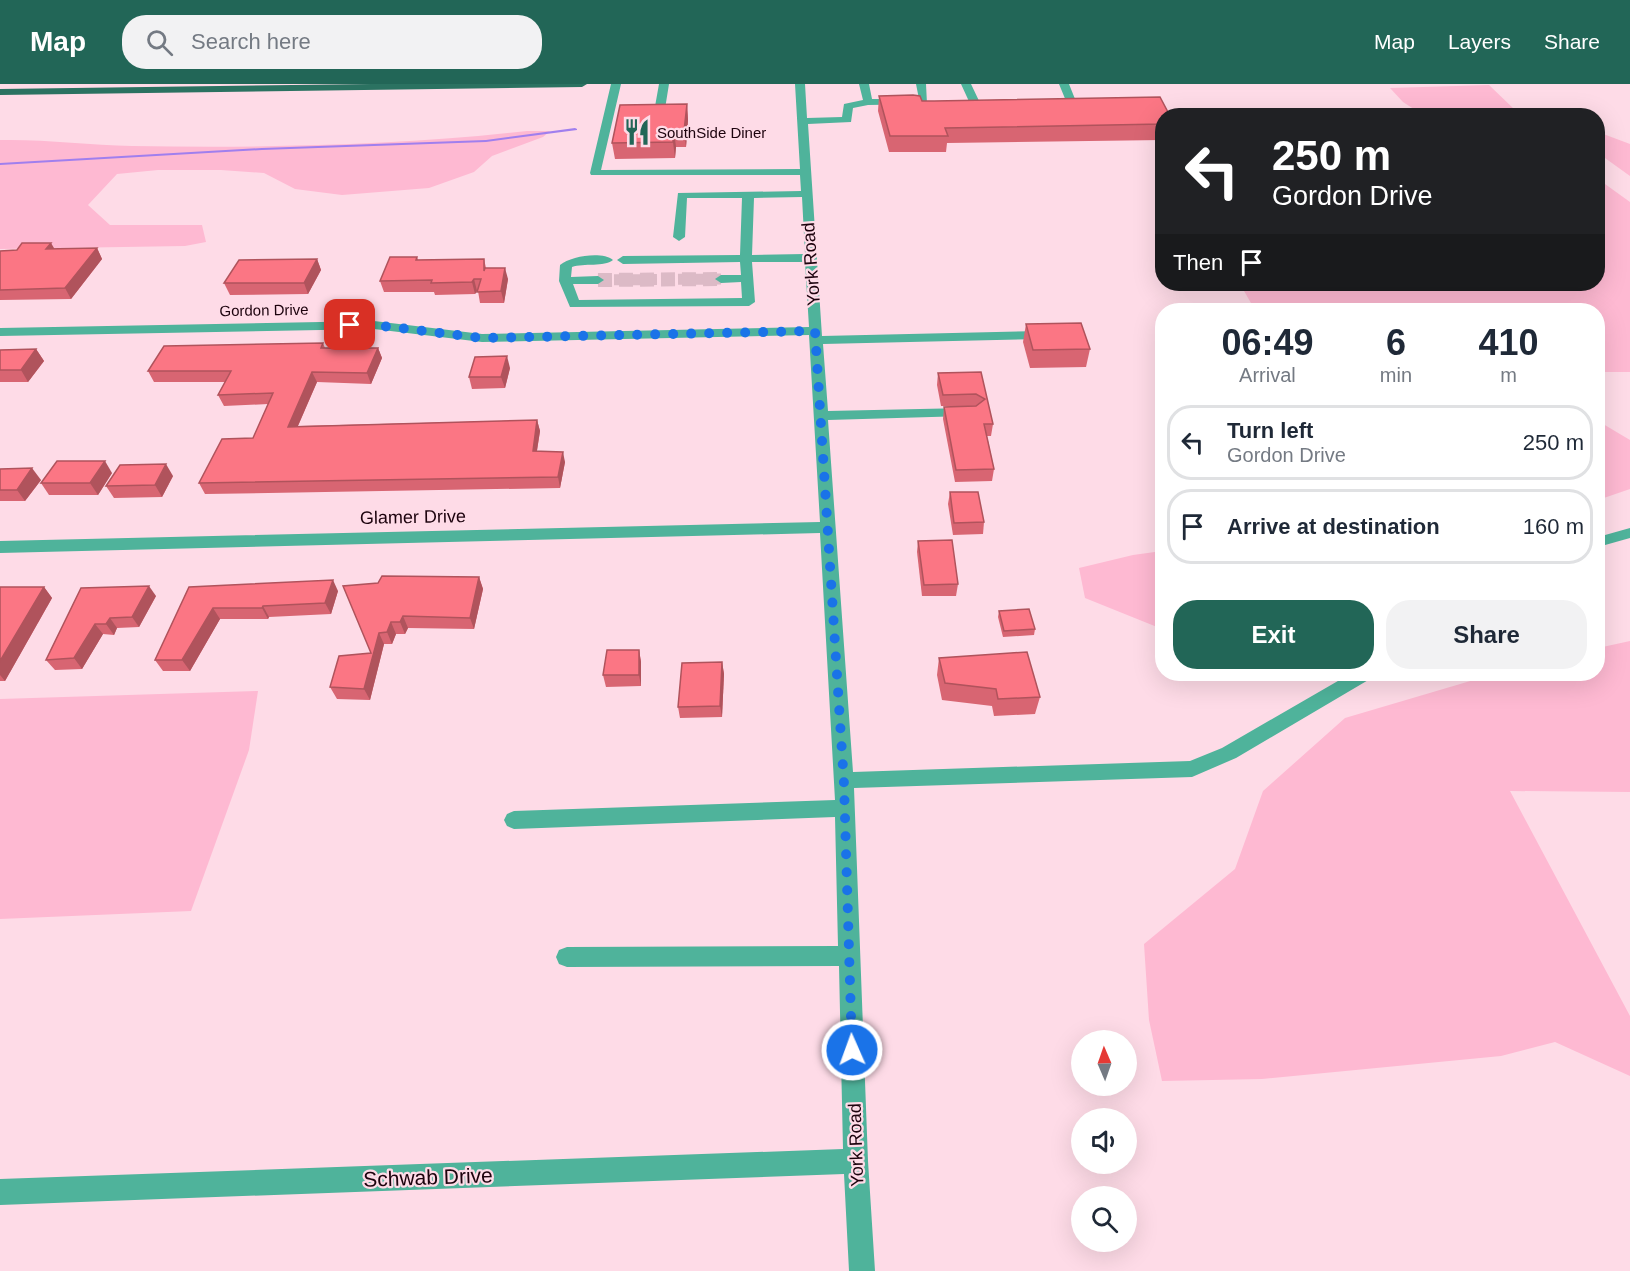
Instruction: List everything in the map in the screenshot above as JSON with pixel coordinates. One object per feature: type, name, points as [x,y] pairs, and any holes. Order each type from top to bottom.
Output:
[{"type":"main road","points":[[0,92],[582,84]]},
{"type":"street","points":[[616,84],[619,116],[595,173],[805,172]]},
{"type":"street","points":[[619,116],[659,115],[664,84]]},
{"type":"street","name":"York Road","points":[[800,84],[844,780],[856,1161],[862,1271]]},
{"type":"street","points":[[864,84],[868,102]]},
{"type":"street","points":[[921,84],[924,102],[930,114]]},
{"type":"street","points":[[966,84],[976,106],[1012,106]]},
{"type":"street","points":[[1048,105],[1072,104],[1064,84]]},
{"type":"street","points":[[802,121],[848,120],[848,106],[868,102],[924,102]]},
{"type":"street","points":[[679,237],[682,195],[807,194]]},
{"type":"street","points":[[607,260],[582,260],[566,265],[565,281],[574,304],[629,319],[748,302],[747,195]]},
{"type":"street","points":[[623,260],[811,258]]},
{"type":"street","points":[[721,279],[747,278]]},
{"type":"street","points":[[565,281],[598,280]]},
{"type":"street","name":"Gordon Drive","points":[[0,332],[374,325],[482,338],[629,319],[816,335],[1042,335]]},
{"type":"street","points":[[821,416],[974,412]]},
{"type":"street","name":"Glamer Drive","points":[[0,547],[828,527]]},
{"type":"street","points":[[1605,540],[1630,533]]},
{"type":"street","points":[[844,780],[1192,769],[1229,753],[1352,681]]},
{"type":"street","points":[[514,820],[845,808]]},
{"type":"street","points":[[567,957],[850,956]]},
{"type":"street","name":"Schwab Drive","points":[[0,1192],[856,1161]]},
{"type":"shaded area","points":[[1489,85],[1513,108],[1412,108],[1390,88]]},
{"type":"shaded area","points":[[550,131],[543,137],[492,156],[474,172],[429,188],[342,195],[295,189],[264,173],[158,170],[117,174],[88,205],[110,225],[202,225],[206,242],[185,246],[0,249],[0,140],[132,146],[231,147],[379,143]]},
{"type":"shaded area","points":[[1605,135],[1630,144],[1630,176],[1605,158]]},
{"type":"shaded area","points":[[1605,184],[1630,202],[1630,372],[1605,372],[1605,303],[1251,303],[1244,291],[1605,291]]},
{"type":"shaded area","points":[[1605,425],[1630,440],[1630,489],[1605,498]]},
{"type":"shaded area","points":[[1155,552],[1155,626],[1085,598],[1079,568]]},
{"type":"shaded area","points":[[1630,641],[1630,792],[1510,791],[1630,1016],[1630,1076],[1555,1042],[1501,1056],[1262,1079],[1162,1081],[1149,1020],[1144,944],[1235,869],[1263,791],[1345,718],[1470,681],[1605,681],[1605,646]]},
{"type":"shaded area","points":[[258,691],[249,750],[191,911],[0,919],[0,699]]},
{"type":"building","points":[[913,95],[920,96],[922,101],[1160,97],[1166,108],[1155,108],[1155,124],[945,128],[948,136],[890,136],[879,96]]},
{"type":"building","points":[[687,104],[684,131],[674,131],[673,142],[612,143],[620,105]]},
{"type":"building","points":[[22,243],[51,243],[46,249],[97,248],[65,288],[0,290],[0,251],[17,250]]},
{"type":"building","points":[[390,257],[417,257],[416,260],[484,259],[484,271],[485,268],[505,268],[501,291],[477,292],[481,279],[474,279],[472,282],[431,283],[432,280],[380,281]]},
{"type":"building","points":[[317,259],[304,283],[224,283],[239,260]]},
{"type":"building","points":[[1081,323],[1090,349],[1033,350],[1026,324]]},
{"type":"building","points":[[323,343],[321,348],[378,348],[367,373],[312,372],[288,427],[537,420],[533,451],[563,452],[558,477],[199,483],[222,439],[253,438],[273,393],[218,395],[231,371],[148,371],[164,346]]},
{"type":"building","points":[[36,349],[21,370],[0,370],[0,350]]},
{"type":"building","points":[[507,356],[501,377],[469,377],[475,357]]},
{"type":"building","points":[[981,372],[993,424],[984,424],[994,469],[956,470],[944,407],[976,406],[985,399],[976,394],[943,395],[938,373]]},
{"type":"building","points":[[57,461],[105,461],[90,483],[41,483]]},
{"type":"building","points":[[166,464],[155,485],[106,486],[120,465]]},
{"type":"building","points":[[32,468],[17,490],[0,490],[0,469]]},
{"type":"building","points":[[950,492],[978,492],[984,522],[954,523]]},
{"type":"building","points":[[952,540],[958,584],[924,585],[918,541]]},
{"type":"building","points":[[382,576],[479,577],[470,618],[403,616],[400,622],[391,622],[387,632],[379,633],[364,689],[330,687],[339,656],[371,653],[343,586],[378,583]]},
{"type":"building","points":[[333,580],[325,603],[263,606],[262,608],[213,608],[182,660],[155,660],[189,587]]},
{"type":"building","points":[[149,586],[132,617],[110,618],[106,624],[95,624],[74,658],[46,660],[81,588]]},
{"type":"building","points":[[0,587],[44,587],[0,661]]},
{"type":"building","points":[[1029,609],[1035,629],[1004,631],[999,611]]},
{"type":"building","points":[[607,650],[639,650],[639,675],[603,675]]},
{"type":"building","points":[[1027,652],[1040,697],[998,699],[996,689],[945,683],[939,658]]},
{"type":"building","points":[[722,662],[720,706],[678,707],[682,663]]},
{"type":"waterway","points":[[0,164],[262,149],[486,141],[575,129]]},
{"type":"tunnel","points":[[598,280],[721,279]]},
{"type":"place","name":"SouthSide Diner","points":[[637,132]]},
{"type":"route","points":[[350,325],[374,325],[482,338],[815,331],[844,784],[852,1050]]}]
